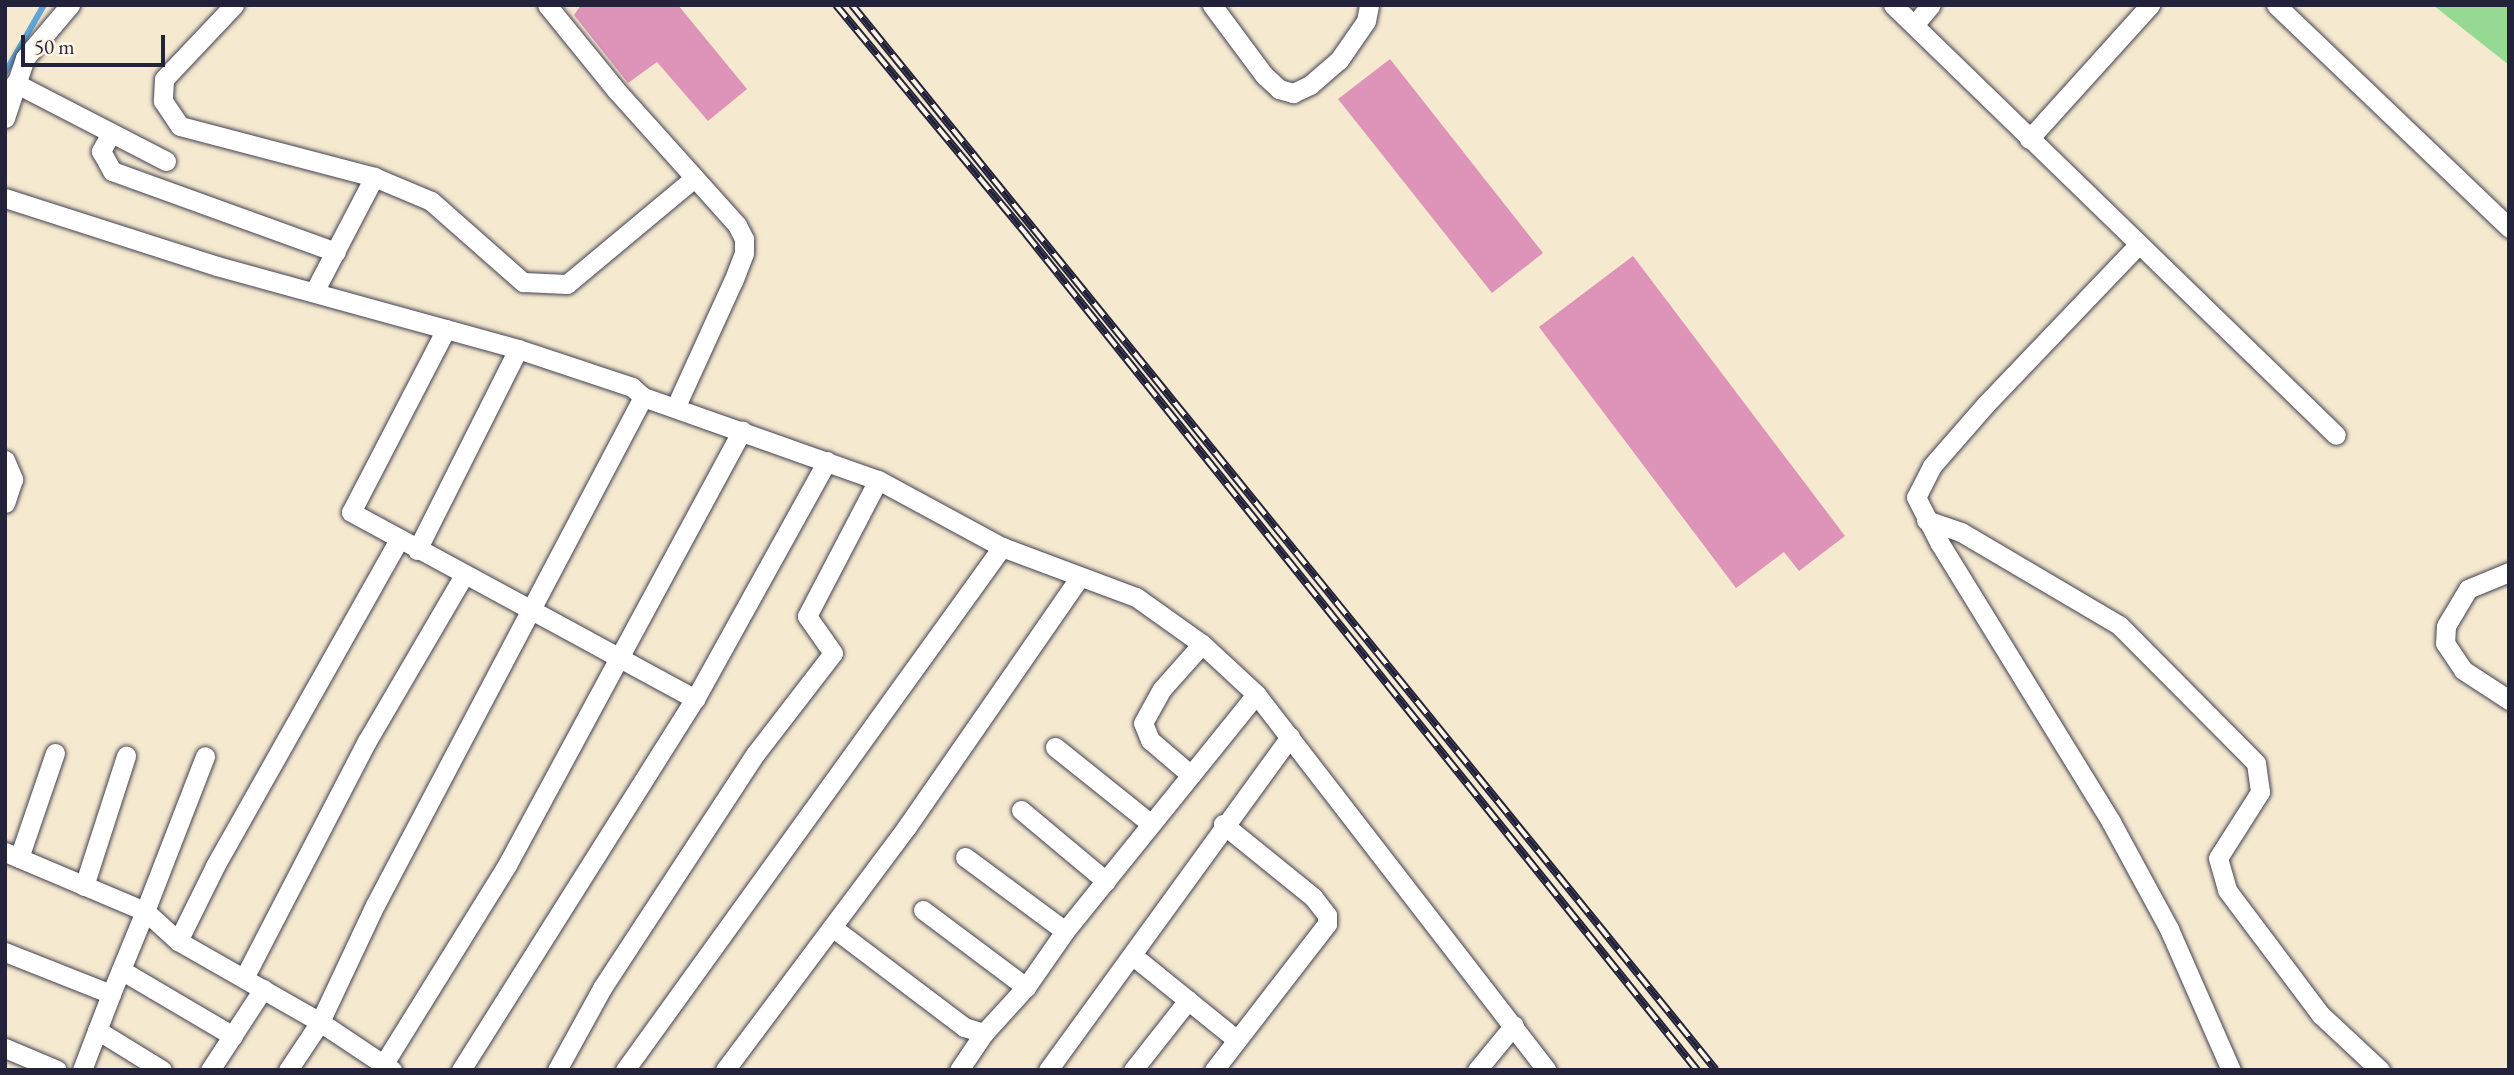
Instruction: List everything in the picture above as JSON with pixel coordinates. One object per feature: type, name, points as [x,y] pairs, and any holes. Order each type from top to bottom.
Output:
[{"type":"street","points":[[5,118],[25,58],[70,5]]},
{"type":"street","points":[[234,5],[164,79],[163,102],[180,126],[374,177],[431,201],[523,282],[566,284],[693,179]]},
{"type":"street","points":[[547,5],[693,179],[737,225],[744,253],[676,406]]},
{"type":"street","points":[[1212,5],[1264,75],[1279,89],[1293,93],[1339,60],[1366,21],[1368,5]]},
{"type":"street","points":[[1893,5],[2336,435]]},
{"type":"street","points":[[1914,25],[1931,5]]},
{"type":"street","points":[[2029,139],[2150,5]]},
{"type":"street","points":[[2276,5],[2509,228]]},
{"type":"street","points":[[15,83],[166,161]]},
{"type":"street","points":[[111,133],[101,152],[112,171],[335,252]]},
{"type":"street","points":[[314,292],[374,177]]},
{"type":"street","points":[[5,198],[314,292],[518,349],[632,387],[643,397],[676,406],[878,480],[1002,547],[1136,597],[1202,644],[1256,694],[1548,1070]]},
{"type":"street","points":[[2138,244],[1932,466],[1917,490],[1926,520],[2111,822],[2169,929],[2231,1070]]},
{"type":"street","points":[[446,329],[351,512],[695,699]]},
{"type":"street","points":[[417,550],[518,349]]},
{"type":"street","points":[[288,1070],[320,1021],[375,905],[643,397]]},
{"type":"street","points":[[55,753],[12,855],[145,911],[178,941],[320,1021],[385,1068],[507,865],[742,430]]},
{"type":"street","points":[[5,460],[13,479],[5,503]]},
{"type":"street","points":[[461,1070],[695,699],[827,461]]},
{"type":"street","points":[[557,1070],[602,988],[756,753],[833,653],[807,616],[878,480]]},
{"type":"street","points":[[1926,520],[1961,532],[2119,625],[2249,755],[2262,779],[2260,792],[2218,858],[2227,890],[2322,1015],[2380,1070]]},
{"type":"street","points":[[178,941],[215,866],[399,540]]},
{"type":"street","points":[[625,1070],[1002,547]]},
{"type":"street","points":[[2509,572],[2468,589],[2446,626],[2445,643],[2463,670],[2509,700]]},
{"type":"street","points":[[244,978],[368,741],[464,575]]},
{"type":"street","points":[[725,1070],[832,927],[1080,577]]},
{"type":"street","points":[[1191,775],[1150,740],[1143,723],[1162,689],[1202,644]]},
{"type":"street","points":[[959,1070],[984,1033],[1026,987],[1065,931],[1256,694]]},
{"type":"street","points":[[1048,1070],[1223,824],[1290,737]]},
{"type":"street","points":[[1055,747],[1152,824]]},
{"type":"street","points":[[84,886],[126,755]]},
{"type":"street","points":[[82,1070],[205,756]]},
{"type":"street","points":[[1021,810],[1106,881]]},
{"type":"street","points":[[1214,1070],[1321,934],[1327,915],[1313,897],[1223,824]]},
{"type":"street","points":[[965,857],[1065,931]]},
{"type":"street","points":[[923,910],[1026,987]]},
{"type":"street","points":[[832,927],[964,1027],[984,1033]]},
{"type":"street","points":[[5,952],[111,994]]},
{"type":"street","points":[[1132,955],[1237,1040]]},
{"type":"street","points":[[121,970],[233,1036]]},
{"type":"street","points":[[210,1070],[263,989]]},
{"type":"street","points":[[1133,1070],[1188,1000]]},
{"type":"street","points":[[1477,1070],[1514,1025]]},
{"type":"street","points":[[97,1030],[162,1070]]},
{"type":"street","points":[[5,1048],[57,1070]]},
{"type":"green space","points":[[2433,5],[2509,5],[2509,65]]},
{"type":"building","points":[[581,5],[678,5],[747,89],[708,121],[657,62],[628,83],[574,15]]},
{"type":"building","points":[[1390,59],[1543,253],[1492,293],[1338,99]]},
{"type":"building","points":[[1633,256],[1845,536],[1799,571],[1784,552],[1736,588],[1539,327]]},
{"type":"waterway","points":[[5,73],[44,5]]},
{"type":"railway","points":[[836,5],[1026,234],[1697,1070]]},
{"type":"railway","points":[[852,5],[1716,1070]]}]
